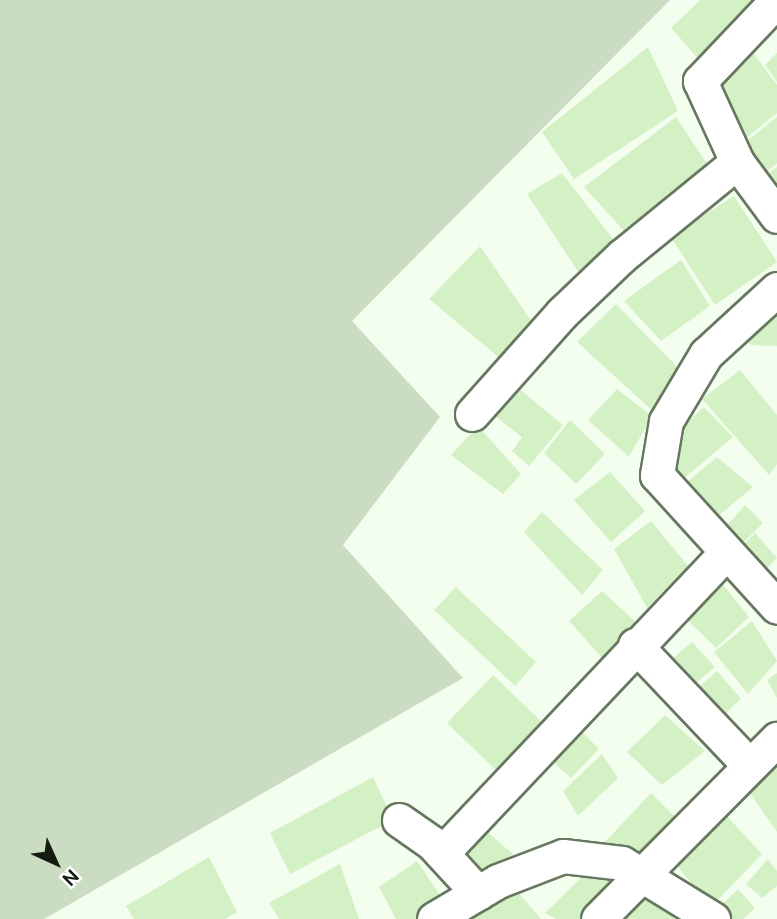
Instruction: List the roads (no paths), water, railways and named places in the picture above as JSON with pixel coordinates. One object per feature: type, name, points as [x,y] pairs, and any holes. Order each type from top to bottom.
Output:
[{"type":"street","points":[[777,0],[700,81],[737,162],[777,216]]},
{"type":"street","points":[[472,414],[562,313],[623,255],[737,162]]},
{"type":"street","points":[[777,289],[706,354],[666,421],[657,475],[777,607]]},
{"type":"street","points":[[442,852],[635,645],[726,553]]},
{"type":"street","points":[[635,645],[748,764]]},
{"type":"street","points":[[598,919],[748,764],[777,739]]},
{"type":"street","points":[[399,820],[442,852],[478,892]]},
{"type":"street","points":[[434,919],[478,892],[563,856],[622,863],[713,919]]}]
